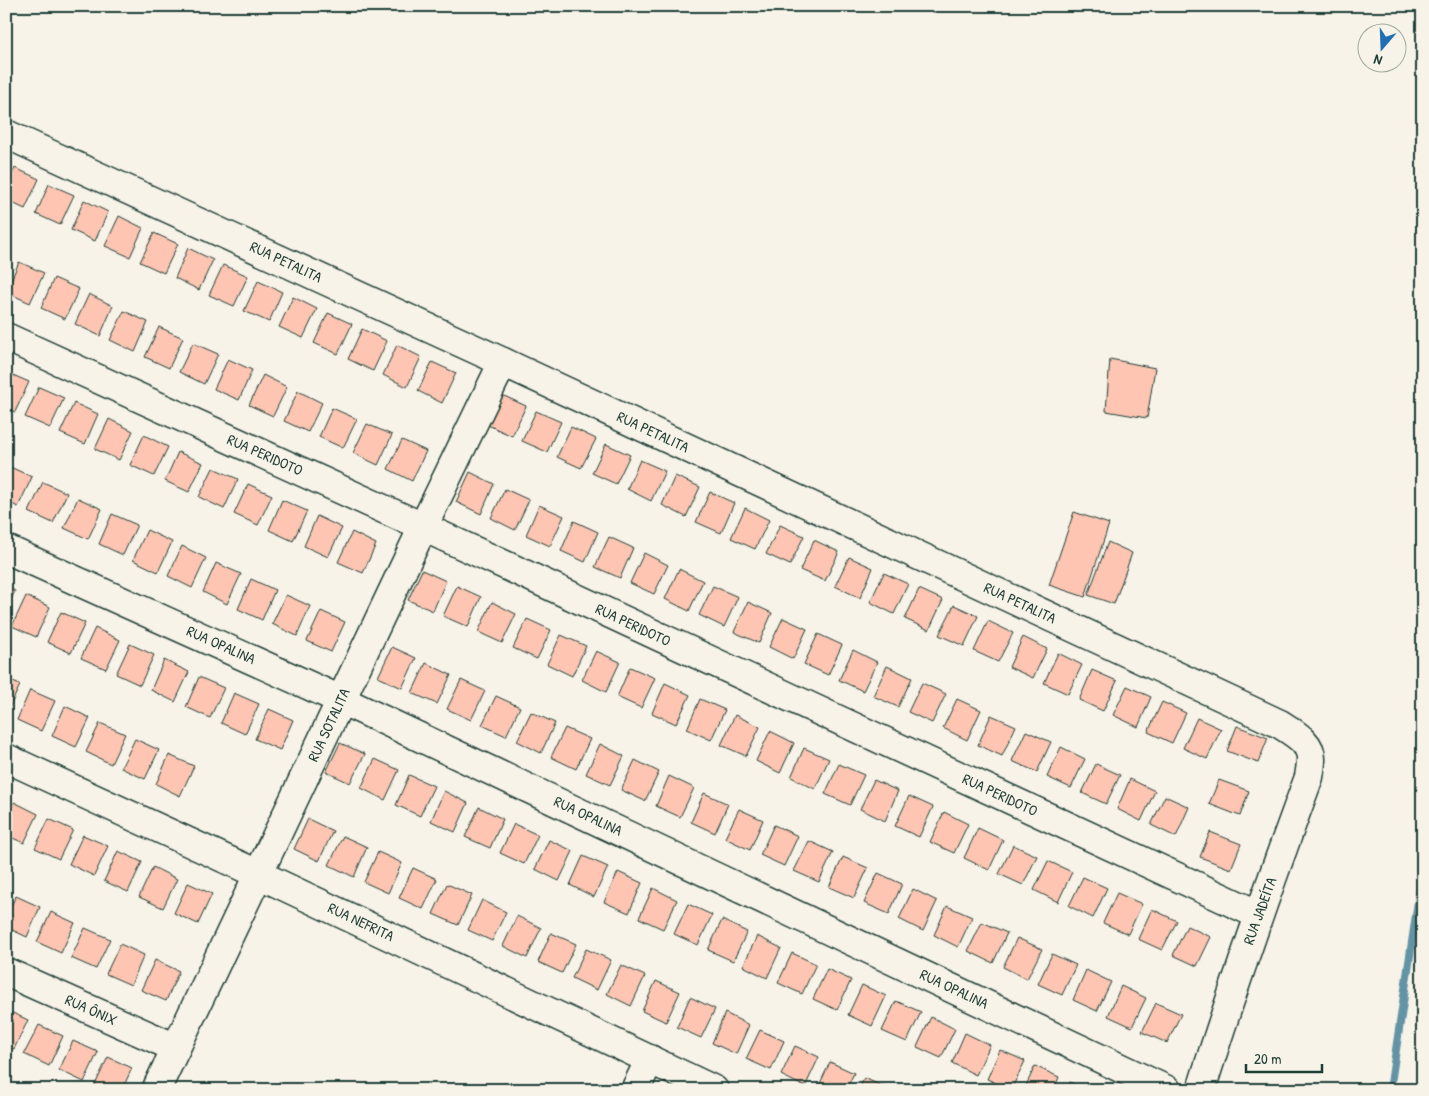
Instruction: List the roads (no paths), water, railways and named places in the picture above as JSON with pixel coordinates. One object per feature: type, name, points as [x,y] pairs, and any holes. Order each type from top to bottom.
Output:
[{"type":"street","name":"RUA PETALITA","points":[[6,134],[503,362],[1280,724],[1298,736]]},
{"type":"street","name":"RUA PERIDOTO","points":[[6,337],[423,527],[1259,915]]},
{"type":"street","name":"RUA SOTALITA","points":[[156,1090],[503,362]]},
{"type":"street","name":"RUA OPALINA","points":[[6,549],[341,700],[1167,1090]]},
{"type":"street","name":"RUA JADEÍTA","points":[[1201,1090],[1259,915],[1309,777],[1312,758],[1309,747],[1298,736]]},
{"type":"street","name":"RUA NEFRITA","points":[[6,758],[258,874],[714,1090]]},
{"type":"street","name":"RUA ÔNIX","points":[[6,972],[176,1048]]},
{"type":"street","points":[[635,1090],[650,1059]]},
{"type":"waterway","points":[[1390,1090],[1423,868]]}]
